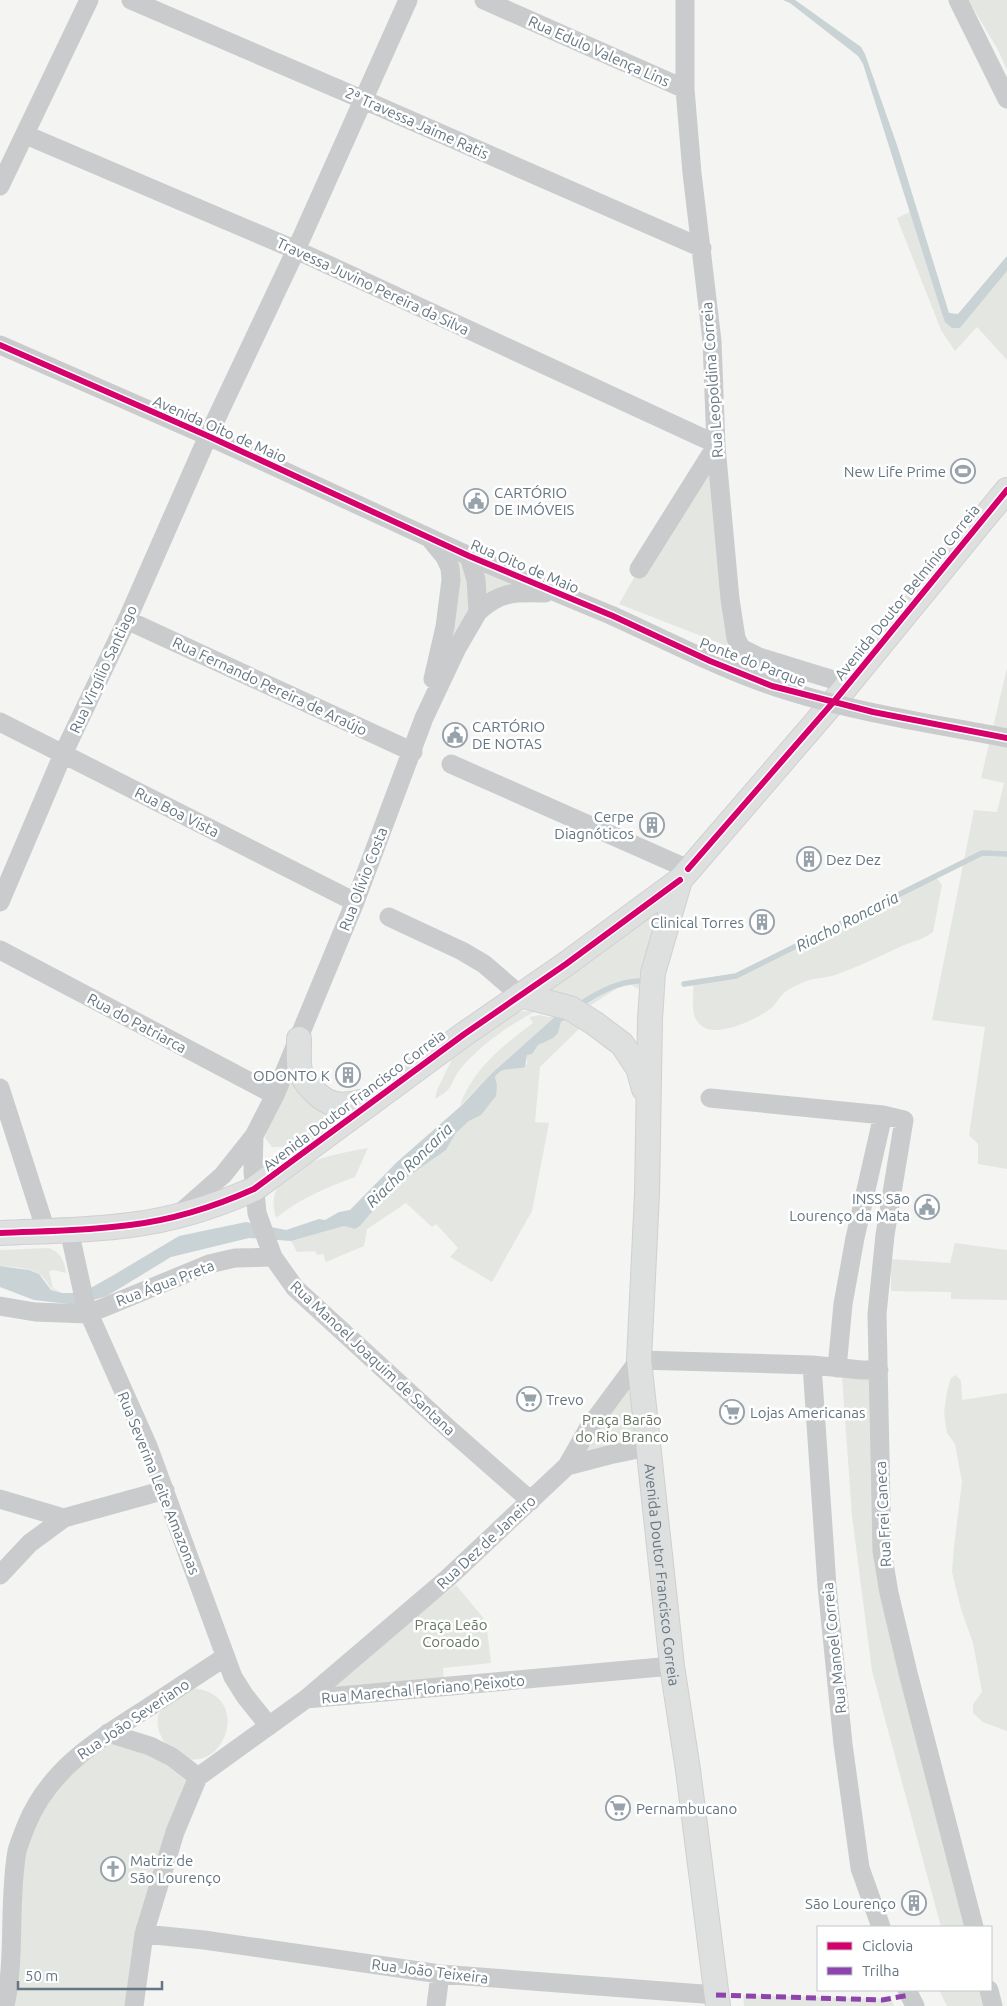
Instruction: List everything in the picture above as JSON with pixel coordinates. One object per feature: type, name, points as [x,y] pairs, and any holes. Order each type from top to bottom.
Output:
[{"type":"main road","name":"Avenida Doutor Belmínio Correia","points":[[684,874],[847,684],[1007,490]]},
{"type":"main road","name":"Avenida Doutor Francisco Correia","points":[[0,1233],[130,1225],[177,1216],[235,1198],[254,1189],[520,994],[566,964],[684,874]]},
{"type":"main road","name":"Avenida Doutor Francisco Correia","points":[[684,874],[654,973],[650,1019],[647,1194],[639,1360],[672,1666],[688,1770],[717,2000]]},
{"type":"main road","points":[[520,994],[570,1008],[622,1044],[638,1068],[649,1105]]},
{"type":"main road","points":[[299,1039],[300,1069],[304,1080],[326,1102],[338,1105],[351,1105],[378,1098]]},
{"type":"street","points":[[0,186],[89,0]]},
{"type":"street","name":"2ª Travessa Jaime Ratis","points":[[131,0],[702,248]]},
{"type":"street","name":"Rua Virgílio Santiago","points":[[0,902],[63,754],[127,620],[208,436],[296,250],[408,0]]},
{"type":"street","name":"Rua Edulo Valença Lins","points":[[484,0],[685,90]]},
{"type":"street","name":"Rua Leopoldina Correia","points":[[685,0],[685,90],[692,173],[712,341],[716,445],[730,599],[736,638],[742,648],[759,657],[847,684]]},
{"type":"street","points":[[958,0],[1007,99]]},
{"type":"street","name":"Travessa Juvino Pereira da Silva","points":[[26,135],[296,250],[716,445]]},
{"type":"street","name":"Avenida Oito de Maio","points":[[0,345],[208,436],[429,537]]},
{"type":"street","points":[[639,569],[716,445]]},
{"type":"street","name":"Rua Oito de Maio","points":[[429,537],[469,556],[613,616]]},
{"type":"street","name":"Rua Olívio Costa","points":[[254,1136],[275,1096],[355,902],[413,752],[424,718],[445,627],[451,580],[450,568],[445,557],[429,537]]},
{"type":"street","points":[[469,556],[476,580],[478,612]]},
{"type":"street","points":[[448,602],[462,588],[476,580],[504,571]]},
{"type":"street","points":[[478,612],[488,602],[513,592],[556,593]]},
{"type":"street","name":"Rua Olívio Costa","points":[[424,718],[450,661],[478,612]]},
{"type":"street","name":"Ponte do Parque","points":[[613,616],[710,661],[789,691],[873,712],[1007,738]]},
{"type":"street","name":"Rua Fernando Pereira de Araújo","points":[[127,620],[413,752]]},
{"type":"street","name":"Rua Boa Vista","points":[[0,722],[355,902]]},
{"type":"street","points":[[451,764],[684,874]]},
{"type":"street","points":[[389,917],[462,951],[484,964],[520,994]]},
{"type":"street","name":"Rua do Patriarca","points":[[0,950],[275,1096]]},
{"type":"street","points":[[0,1088],[46,1231]]},
{"type":"street","points":[[710,1098],[883,1115],[853,1247],[843,1304],[837,1368]]},
{"type":"street","name":"Rua Frei Caneca","points":[[883,1115],[902,1119],[904,1122],[880,1272],[877,1314],[882,1551],[889,1593],[974,1926]]},
{"type":"street","points":[[254,1136],[254,1189]]},
{"type":"street","points":[[177,1216],[209,1190],[254,1136]]},
{"type":"street","name":"Rua Manoel Joaquim de Santana","points":[[254,1189],[258,1213],[272,1252],[295,1288],[531,1501]]},
{"type":"street","name":"Rua Severina Leite Amazonas","points":[[69,1230],[87,1310],[148,1446],[233,1677],[245,1696],[269,1726]]},
{"type":"street","name":"Rua Água Preta","points":[[87,1310],[209,1264],[272,1252]]},
{"type":"street","points":[[0,1306],[35,1312],[87,1310]]},
{"type":"street","points":[[639,1360],[812,1365],[879,1370]]},
{"type":"street","name":"Rua Dez de Janeiro","points":[[306,1699],[448,1578],[567,1466],[588,1429],[639,1360]]},
{"type":"street","name":"Rua Manoel Correia","points":[[812,1365],[828,1586],[843,1744],[860,1868],[881,1926]]},
{"type":"street","points":[[567,1466],[648,1447]]},
{"type":"street","points":[[0,1576],[30,1544],[64,1518],[165,1490]]},
{"type":"street","points":[[0,1499],[64,1518]]},
{"type":"street","name":"Rua João Severiano","points":[[7,1998],[12,1885],[17,1848],[32,1810],[57,1775],[80,1754],[108,1733],[226,1657]]},
{"type":"street","name":"Rua Marechal Floriano Peixoto","points":[[198,1776],[306,1699],[672,1666]]},
{"type":"street","points":[[108,1733],[150,1746],[172,1757],[198,1776],[175,1832],[144,1936],[134,2006]]},
{"type":"street","name":"Rua João Teixeira","points":[[144,1936],[204,1940],[440,1974],[717,2000]]},
{"type":"street","points":[[436,2006],[440,1974]]},
{"type":"street","points":[[908,1991],[914,2006]]},
{"type":"street","points":[[989,1991],[993,2006]]},
{"type":"green space","points":[[968,0],[1007,0],[1007,70],[997,48]]},
{"type":"green space","points":[[910,212],[943,317],[960,328],[1007,271],[1007,360],[977,327],[955,351],[941,330],[897,218]]},
{"type":"green space","points":[[716,446],[732,648],[619,604]]},
{"type":"green space","points":[[429,537],[556,593],[500,596],[457,648],[445,627],[451,580]]},
{"type":"green space","points":[[1007,668],[1007,1169],[978,1164],[978,1144],[969,1135],[985,1027],[932,1020],[974,810],[997,812],[1004,783],[981,778]]},
{"type":"green space","points":[[935,876],[942,885],[933,932],[929,935],[844,972],[801,983],[785,992],[764,1013],[748,1022],[720,1030],[705,1028],[699,1024],[693,1008],[693,983],[736,976]]},
{"type":"green space","points":[[667,889],[638,989],[627,982],[588,1007],[536,984]]},
{"type":"green space","points":[[523,1011],[536,1011],[506,1029],[478,1050],[458,1072],[450,1088],[435,1099],[437,1090],[452,1059],[475,1037],[500,1018]]},
{"type":"green space","points":[[558,1014],[491,1074],[460,1106],[465,1093],[480,1070],[500,1049],[533,1023],[529,1017],[539,1015],[549,1017]]},
{"type":"green space","points":[[567,1019],[581,1027],[540,1067],[535,1122],[549,1123],[532,1211],[492,1282],[450,1257],[458,1248],[436,1224],[432,1227],[406,1203],[367,1229],[364,1246],[326,1262],[323,1254],[317,1255],[315,1251],[297,1252],[291,1241],[344,1226],[355,1229],[360,1226],[392,1188],[446,1150],[456,1133],[469,1121],[481,1114],[493,1100],[497,1085],[495,1077],[497,1074],[506,1069],[520,1069],[527,1064],[527,1055],[538,1045],[558,1033],[561,1022]]},
{"type":"green space","points":[[294,1080],[329,1113],[327,1117],[283,1147],[272,1147],[265,1138],[266,1134],[288,1081]]},
{"type":"green space","points":[[368,1148],[355,1177],[304,1199],[276,1218],[274,1200],[279,1186],[289,1174],[319,1159]]},
{"type":"green space","points":[[955,1243],[1007,1250],[1007,1300],[951,1299],[951,1292],[891,1291],[891,1259],[950,1263]]},
{"type":"green space","points":[[49,1248],[59,1255],[64,1265],[66,1273],[54,1270],[49,1271],[53,1288],[62,1293],[50,1287],[35,1272],[0,1266],[0,1250]]},
{"type":"green space","name":"Praça Barão do Rio Branco","points":[[639,1360],[648,1447],[567,1466]]},
{"type":"green space","points":[[956,1375],[961,1381],[962,1400],[1007,1393],[1007,1731],[983,1722],[973,1713],[973,1704],[982,1692],[973,1643],[961,1609],[952,1572],[962,1482],[955,1444],[947,1433],[944,1413],[951,1378]]},
{"type":"green space","points":[[842,1377],[878,1377],[878,1562],[968,1926],[941,1926],[872,1671],[852,1516]]},
{"type":"green space","name":"Praça Leão Coroado","points":[[456,1585],[486,1621],[491,1663],[443,1668],[444,1683],[338,1689],[335,1686],[337,1680]]},
{"type":"green space","points":[[189,1688],[210,1692],[222,1703],[227,1717],[226,1732],[220,1745],[209,1755],[195,1759],[178,1755],[172,1751],[163,1740],[158,1726],[160,1712],[164,1706]]},
{"type":"green space","points":[[113,1740],[147,1751],[191,1778],[128,2006],[12,2006],[24,1850],[39,1812],[63,1777]]},
{"type":"green space","points":[[940,1991],[983,1991],[988,2006],[947,2006]]},
{"type":"green space","points":[[743,1995],[891,1999],[894,2006],[744,2006]]},
{"type":"water","points":[[783,0],[795,0],[861,47],[865,54],[898,148],[949,313],[958,314],[1007,256],[1007,271],[960,328],[952,328],[945,322],[943,317],[863,64],[858,56],[790,3]]},
{"type":"water","points":[[558,1014],[567,1019],[561,1022],[558,1033],[553,1038],[538,1045],[532,1054],[527,1055],[525,1067],[498,1073],[495,1077],[497,1085],[496,1096],[481,1115],[469,1121],[456,1133],[446,1150],[392,1188],[360,1226],[355,1229],[344,1226],[291,1241],[249,1238],[171,1257],[107,1296],[77,1305],[34,1300],[0,1287],[0,1266],[29,1270],[39,1274],[51,1290],[62,1293],[74,1293],[87,1290],[179,1236],[246,1222],[286,1230],[319,1219],[325,1220],[339,1212],[350,1210],[397,1162],[462,1105],[491,1074]]},
{"type":"waterway","name":"Riacho Roncaria","points":[[684,984],[736,976],[982,853],[1007,854]]},
{"type":"waterway","name":"Riacho Roncaria","points":[[578,1006],[606,989],[638,981]]},
{"type":"marked path","points":[[716,1995],[882,2000],[910,1995]]},
{"type":"cycle path","points":[[0,345],[208,436],[469,556],[613,616],[710,661],[772,686],[873,712],[1007,738]]},
{"type":"cycle path","points":[[688,869],[836,699],[1007,490]]},
{"type":"cycle path","points":[[0,1233],[114,1227],[146,1223],[194,1212],[254,1189],[463,1035],[566,964],[680,880]]},
{"type":"place","name":"New Life Prime","points":[[963,471]]},
{"type":"place","name":"CARTÓRIO DE IMÓVEIS","points":[[476,501]]},
{"type":"place","name":"CARTÓRIO DE NOTAS","points":[[455,735]]},
{"type":"place","name":"Cerpe Diagnóticos","points":[[652,825]]},
{"type":"place","name":"Dez Dez","points":[[809,859]]},
{"type":"place","name":"Clinical Torres","points":[[762,922]]},
{"type":"place","name":"ODONTO K","points":[[348,1075]]},
{"type":"place","name":"INSS São Lourenço da Mata","points":[[927,1207]]},
{"type":"place","name":"Trevo","points":[[529,1399]]},
{"type":"place","name":"Lojas Americanas","points":[[732,1412]]},
{"type":"place","name":"Pernambucano","points":[[618,1808]]},
{"type":"place","name":"Matriz de São Lourenço","points":[[113,1869]]},
{"type":"place","name":"São Lourenço","points":[[914,1903]]}]
